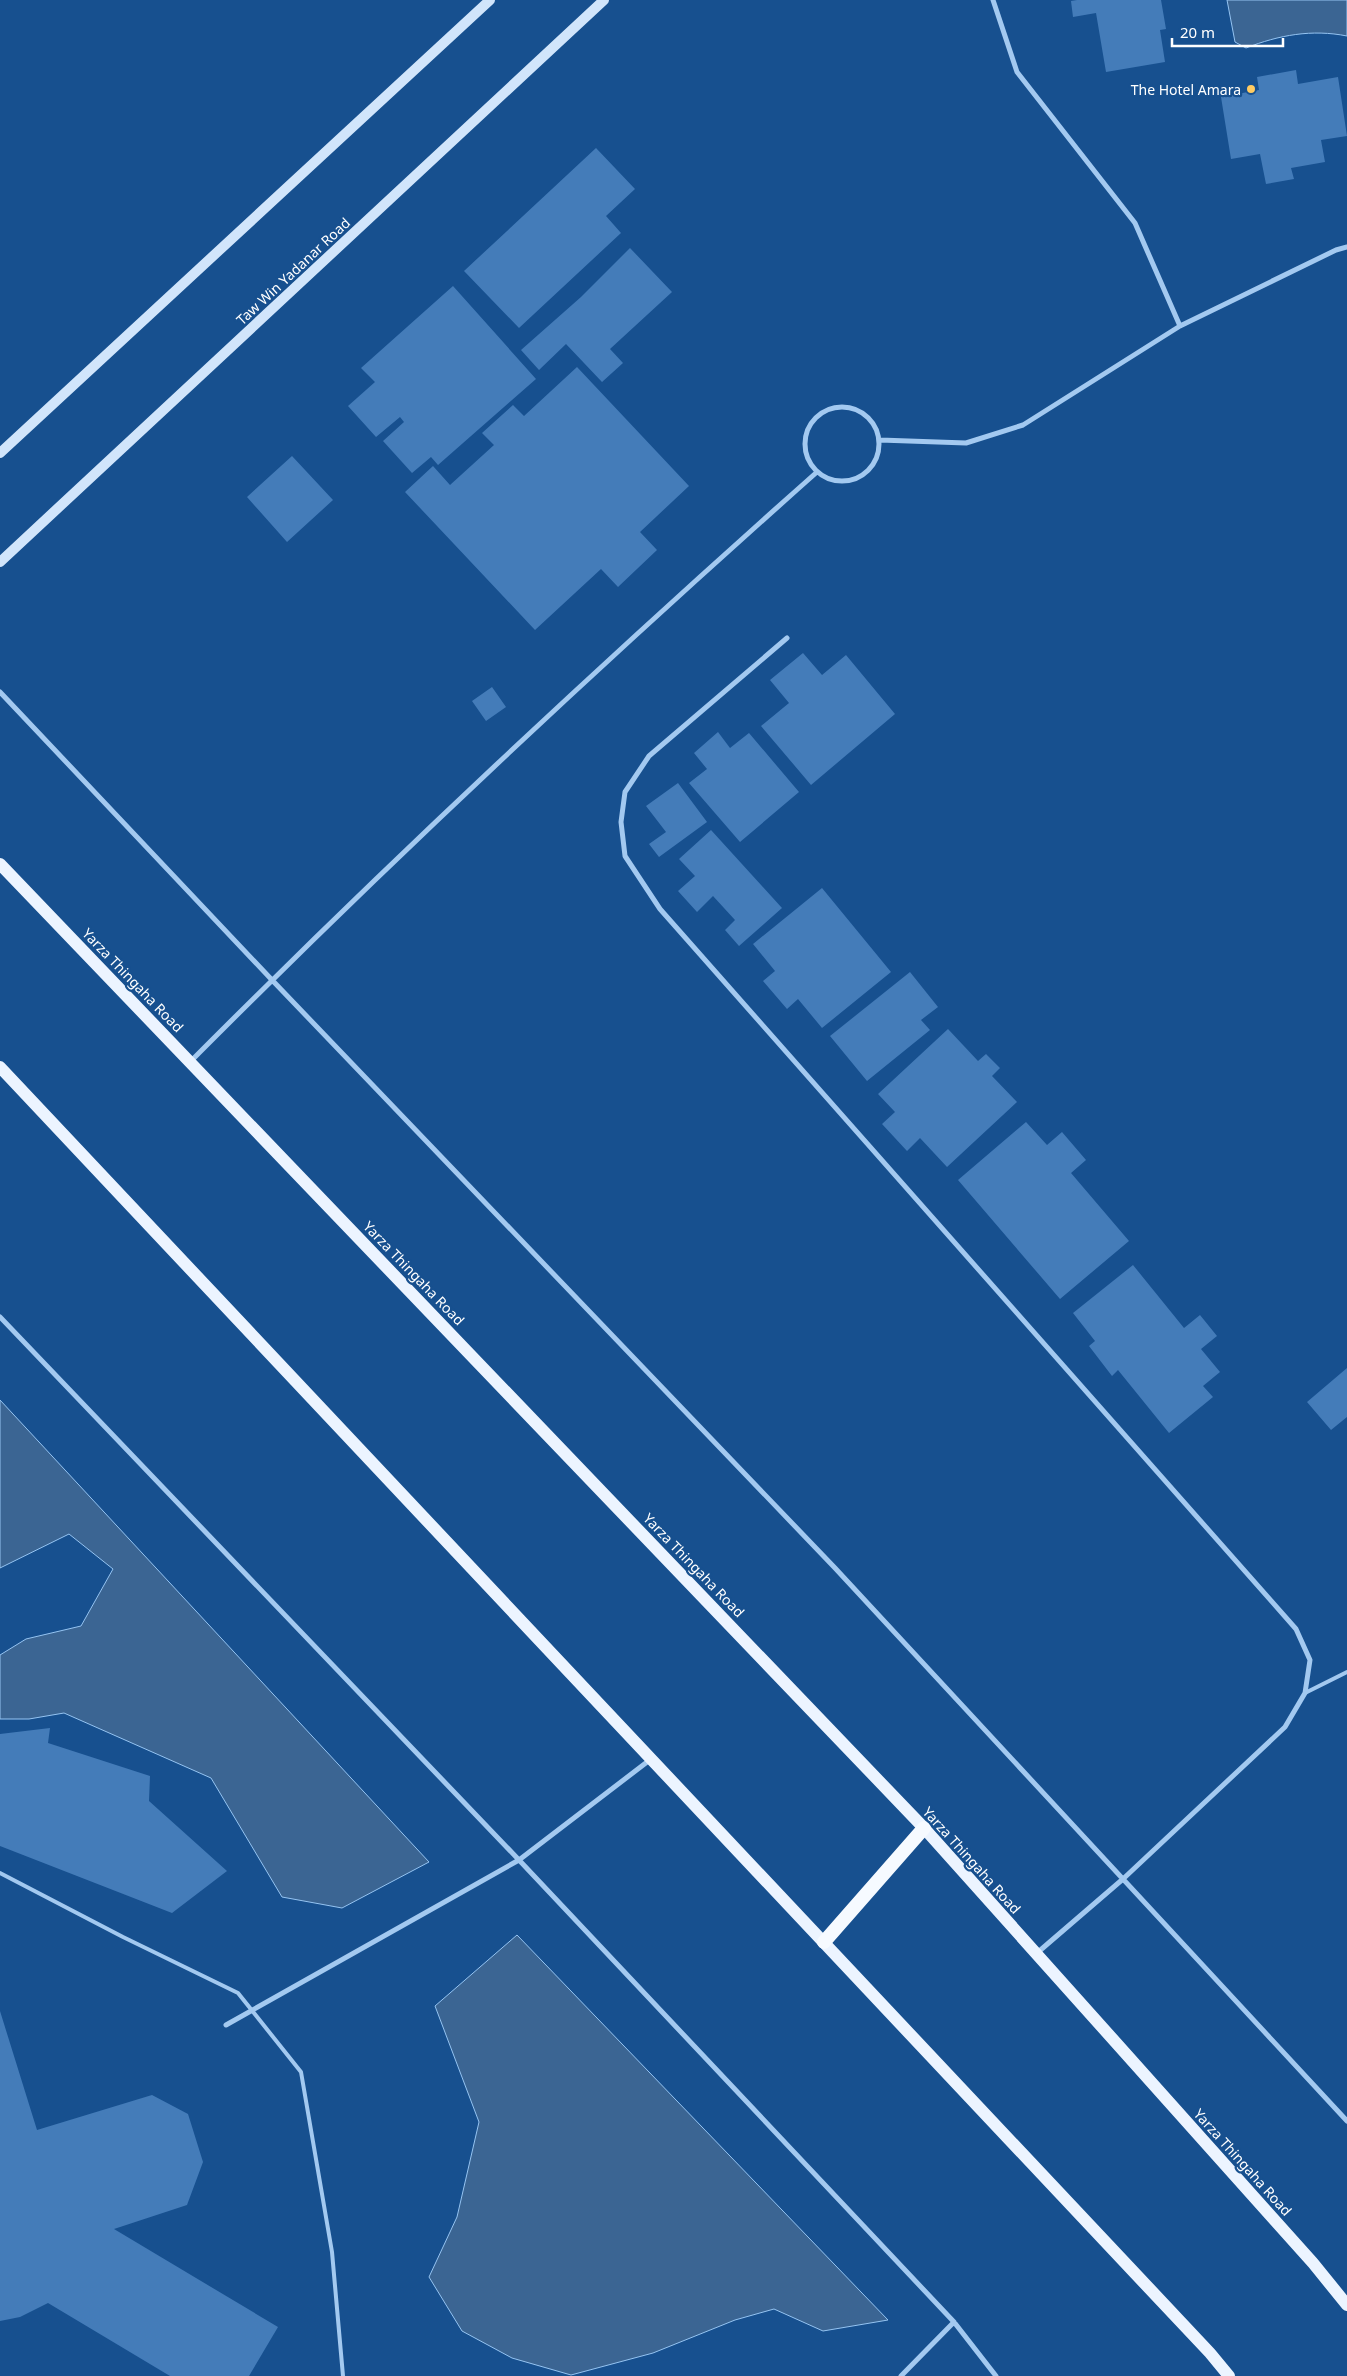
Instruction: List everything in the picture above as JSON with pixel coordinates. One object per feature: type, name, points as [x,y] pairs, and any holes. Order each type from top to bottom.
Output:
[{"type":"highway","points":[[824,1942],[924,1828]]},
{"type":"main road","points":[[0,453],[490,0]]},
{"type":"main road","name":"Taw Win Yadanar Road","points":[[0,562],[604,0]]},
{"type":"main road","name":"Yarza Thingaha Road","points":[[0,864],[191,1061],[924,1828],[1347,2304]]},
{"type":"main road","points":[[0,1068],[1210,2352],[1229,2376]]},
{"type":"street","points":[[993,0],[1017,72],[1135,223],[1180,326]]},
{"type":"street","points":[[880,440],[966,443],[1023,425],[1180,326],[1336,250],[1347,247]]},
{"type":"street","points":[[839,406],[854,408],[867,414],[876,426],[880,440],[878,455],[871,468],[860,477],[845,481],[830,480],[818,472],[808,461],[804,446],[806,432],[813,419],[824,410],[839,406]]},
{"type":"street","points":[[191,1061],[272,980],[643,627],[818,472]]},
{"type":"street","points":[[786,638],[649,756],[625,792],[620,822],[625,856],[660,909],[1296,1629],[1310,1660],[1306,1693],[1285,1727],[1123,1879],[1037,1953]]},
{"type":"street","points":[[0,692],[272,980],[835,1568],[1347,2121]]},
{"type":"street","points":[[0,1317],[519,1860],[954,2322],[996,2376]]},
{"type":"street","points":[[226,2025],[519,1860],[652,1759]]},
{"type":"street","points":[[901,2376],[954,2322]]},
{"type":"lane","points":[[1306,1693],[1347,1672]]},
{"type":"lane","points":[[0,1873],[123,1937],[238,1993],[302,2072],[332,2252],[343,2376]]},
{"type":"water","points":[[1227,0],[1347,0],[1347,36],[1321,33],[1296,34],[1246,48],[1235,42]]},
{"type":"water","points":[[0,1400],[429,1862],[342,1908],[282,1897],[211,1778],[64,1713],[29,1719],[0,1719],[0,1655],[26,1639],[81,1626],[113,1569],[69,1534],[0,1568]]},
{"type":"water","points":[[517,1935],[888,2320],[823,2331],[774,2309],[735,2320],[653,2353],[571,2375],[512,2358],[462,2331],[429,2277],[457,2217],[479,2122],[435,2006]]},
{"type":"building","points":[[1161,0],[1166,29],[1160,30],[1165,62],[1106,72],[1096,13],[1073,17],[1071,1]]},
{"type":"building","points":[[1296,70],[1298,84],[1338,77],[1347,136],[1321,140],[1325,162],[1291,168],[1294,179],[1266,184],[1260,154],[1231,159],[1221,97],[1259,90],[1257,77]]},
{"type":"building","points":[[596,148],[635,189],[606,216],[621,233],[519,328],[464,271]]},
{"type":"building","points":[[630,248],[672,292],[610,349],[623,363],[602,382],[566,344],[539,370],[521,350],[581,297]]},
{"type":"building","points":[[453,286],[536,379],[438,465],[431,457],[412,473],[383,441],[404,422],[400,417],[376,437],[348,406],[375,382],[361,368]]},
{"type":"building","points":[[577,367],[689,486],[640,532],[657,550],[618,587],[601,569],[535,630],[405,492],[433,466],[450,485],[494,445],[482,433],[513,405],[524,416]]},
{"type":"building","points":[[292,456],[333,500],[287,542],[247,497]]},
{"type":"building","points":[[803,653],[822,675],[846,655],[895,714],[811,785],[761,726],[789,703],[770,680]]},
{"type":"building","points":[[492,687],[506,707],[486,721],[472,701]]},
{"type":"building","points":[[718,732],[730,748],[749,733],[799,792],[740,842],[689,783],[707,769],[694,753]]},
{"type":"building","points":[[678,783],[707,822],[659,857],[649,844],[666,832],[646,806]]},
{"type":"building","points":[[711,830],[782,908],[739,946],[725,930],[735,920],[713,896],[697,912],[678,891],[695,876],[679,859]]},
{"type":"building","points":[[822,888],[891,972],[822,1028],[798,999],[787,1009],[763,981],[775,971],[753,944]]},
{"type":"building","points":[[910,972],[938,1007],[921,1020],[930,1030],[867,1081],[830,1036]]},
{"type":"building","points":[[948,1029],[978,1061],[986,1054],[1000,1068],[992,1076],[1017,1102],[947,1167],[920,1138],[907,1151],[882,1124],[895,1112],[878,1094]]},
{"type":"building","points":[[1026,1122],[1047,1145],[1062,1132],[1086,1160],[1071,1173],[1129,1241],[1060,1299],[958,1180]]},
{"type":"building","points":[[1133,1265],[1184,1328],[1200,1315],[1217,1336],[1201,1349],[1220,1372],[1203,1386],[1213,1397],[1169,1433],[1118,1370],[1112,1376],[1089,1346],[1095,1341],[1073,1313]]},
{"type":"building","points":[[1347,1368],[1347,1417],[1331,1430],[1307,1402]]},
{"type":"building","points":[[50,1728],[48,1743],[150,1776],[149,1801],[227,1871],[172,1913],[0,1846],[0,1734]]},
{"type":"building","points":[[0,2011],[37,2130],[152,2095],[188,2114],[203,2162],[187,2205],[114,2229],[278,2327],[249,2376],[170,2376],[48,2303],[20,2317],[0,2321]]},
{"type":"place","name":"The Hotel Amara","points":[[1251,89]]}]
